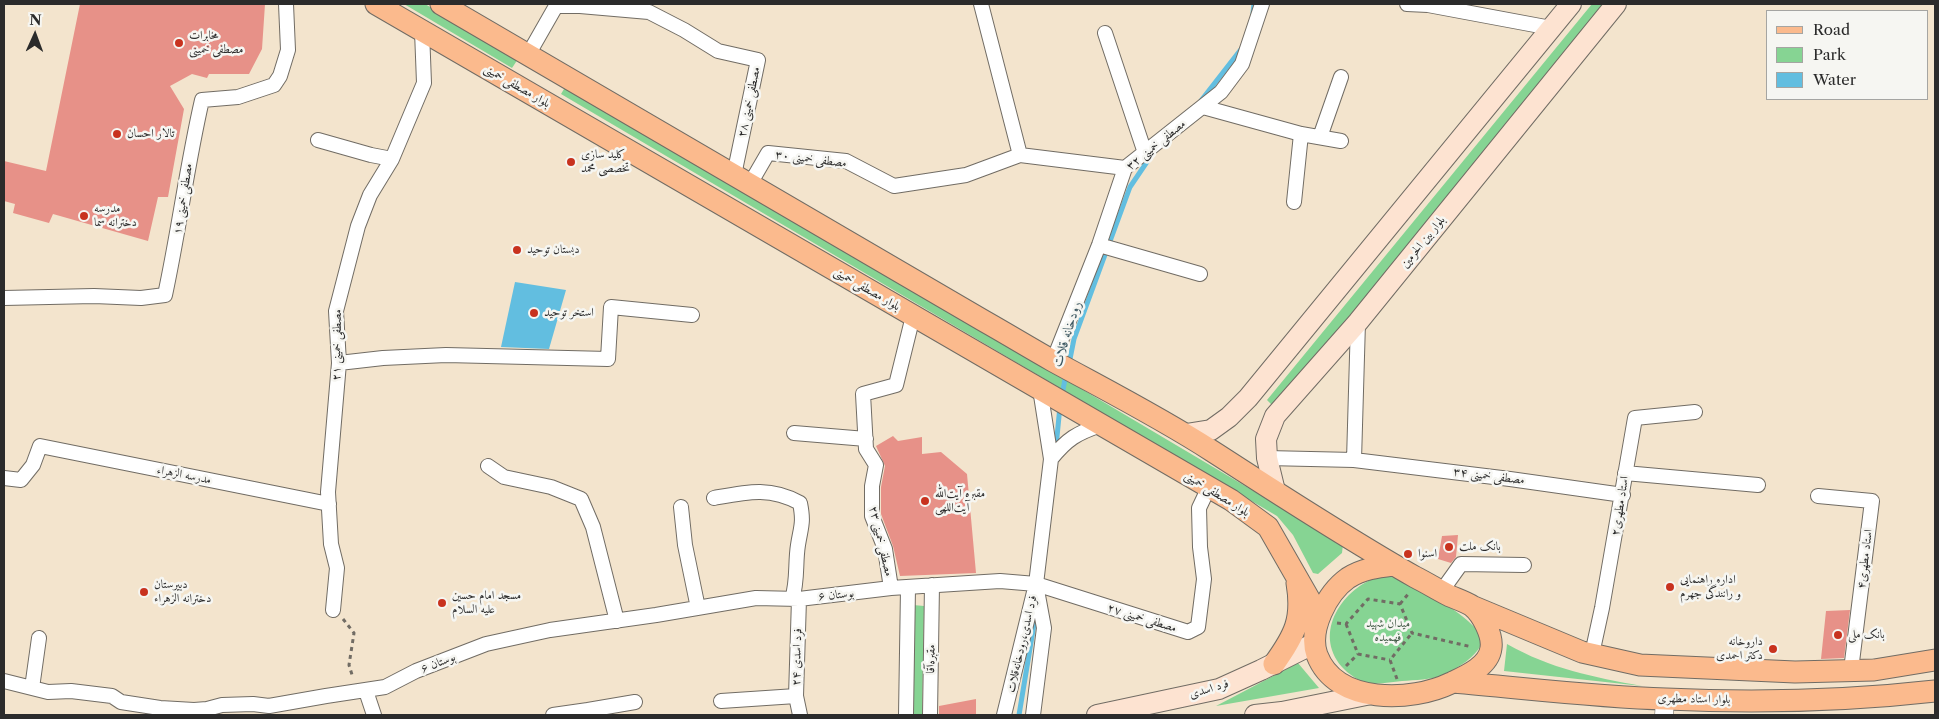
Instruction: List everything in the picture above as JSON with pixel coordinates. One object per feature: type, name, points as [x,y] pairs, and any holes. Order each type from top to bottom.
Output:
[{"type":"main road","name":"بلوار مصطفی خمینی","points":[[376,4],[1209,487],[1268,526],[1295,573],[1325,619]]},
{"type":"main road","points":[[441,4],[1054,362],[1186,434],[1393,565],[1441,592],[1474,607],[1582,652],[1640,665],[1795,672],[1874,670],[1935,657]]},
{"type":"main road","points":[[1186,434],[1211,430],[1229,417],[1248,398],[1570,4]]},
{"type":"main road","name":"بلوار بین الحرمین","points":[[1275,491],[1266,458],[1266,439],[1275,416],[1358,322],[1616,4]]},
{"type":"main road","points":[[533,95],[551,68]]},
{"type":"main road","points":[[1248,398],[1275,416]]},
{"type":"main road","points":[[1393,565],[1371,567],[1348,578],[1337,589],[1315,643],[1316,653],[1320,660],[1335,678],[1346,686],[1371,694],[1406,696],[1437,690],[1480,666],[1488,658],[1491,648],[1490,637],[1486,626],[1474,607]]},
{"type":"main road","points":[[1274,664],[1292,640],[1298,620],[1300,601],[1295,573]]},
{"type":"main road","name":"فرد اسدی","points":[[1097,715],[1219,689],[1315,643]]},
{"type":"main road","name":"بلوار استاد مطهری","points":[[1454,682],[1665,707],[1798,708],[1935,691]]},
{"type":"main road","points":[[1255,715],[1282,714],[1371,694]]},
{"type":"street","name":"مصطفی خمینی ۱۹","points":[[4,298],[94,296],[141,298],[165,295],[175,250],[190,153],[202,100],[238,97],[274,85],[280,76],[288,50],[286,4]]},
{"type":"street","points":[[981,4],[1020,154],[1125,168]]},
{"type":"street","points":[[1407,4],[1428,5],[1551,28]]},
{"type":"street","name":"مصطفی خمینی ۲۸","points":[[528,55],[556,6],[580,6],[649,12],[684,30],[718,52],[758,60],[742,179]]},
{"type":"street","name":"مصطفی خمینی ۳۲","points":[[1054,362],[1125,168],[1221,92],[1242,64],[1260,9]]},
{"type":"street","name":"مصطفی خمینی ۲۱","points":[[333,610],[337,568],[331,544],[329,504],[333,420],[339,362],[336,311],[358,226],[370,195],[392,159],[424,83],[422,31]]},
{"type":"street","points":[[1106,33],[1145,153]]},
{"type":"street","points":[[1320,137],[1340,76]]},
{"type":"street","points":[[1203,107],[1301,134],[1341,141]]},
{"type":"street","points":[[1294,202],[1301,134]]},
{"type":"street","points":[[318,140],[392,159]]},
{"type":"street","name":"مصطفی خمینی ۳۰","points":[[742,179],[768,153],[846,161],[894,186],[966,175],[1020,154]]},
{"type":"street","points":[[1098,245],[1200,274]]},
{"type":"street","points":[[339,362],[446,355],[608,359],[611,308],[692,315]]},
{"type":"street","name":"مصطفی خمینی ۲۳","points":[[884,589],[885,549],[872,516],[872,486],[876,465],[866,449],[863,394],[896,385],[912,316]]},
{"type":"street","points":[[1354,460],[1358,322]]},
{"type":"street","points":[[884,589],[1000,581],[1036,584],[1051,459],[1041,389]]},
{"type":"street","name":"استاد مطهری۲","points":[[1592,654],[1623,495],[1635,418],[1695,412]]},
{"type":"street","points":[[1051,459],[1063,443],[1076,434],[1101,425]]},
{"type":"street","points":[[794,433],[866,439]]},
{"type":"street","name":"مدرسه الزهراء","points":[[4,478],[21,480],[33,465],[40,446],[329,504]]},
{"type":"street","name":"مصطفی خمینی ۳۴","points":[[1266,458],[1354,460],[1623,495]]},
{"type":"street","points":[[488,466],[504,477],[551,486],[582,499],[594,527],[617,621]]},
{"type":"street","points":[[1625,473],[1758,486]]},
{"type":"street","name":"مصطفی خمینی ۲۷","points":[[1036,584],[1188,632],[1198,627],[1204,579],[1200,547],[1200,508],[1209,487]]},
{"type":"street","name":"فرد اسدی ۲۴","points":[[714,498],[745,492],[768,491],[791,498],[800,503],[804,519],[798,546],[795,590],[796,696],[800,715]]},
{"type":"street","name":"استاد مطهری۴","points":[[1818,496],[1872,500],[1851,670]]},
{"type":"street","points":[[680,507],[685,545],[698,608]]},
{"type":"street","points":[[1441,592],[1462,564],[1524,565]]},
{"type":"street","name":"فرد اسدی،رودخانه‌قلات","points":[[1004,715],[1036,584]]},
{"type":"street","name":"فرد اسدی،رودخانه‌قلات","points":[[1033,715],[1044,628],[1036,584]]},
{"type":"street","name":"مقبره‌آقا","points":[[930,715],[932,586]]},
{"type":"street","name":"مقبره‌آقا","points":[[906,715],[908,588]]},
{"type":"street","name":"بوستان ۶","points":[[4,681],[48,692],[71,691],[112,696],[121,702],[182,710],[207,709],[222,705],[253,704],[269,711],[326,696],[385,687],[416,671],[486,644],[550,630],[756,598],[796,599],[884,589]]},
{"type":"street","points":[[908,602],[932,602]]},
{"type":"street","points":[[32,688],[39,638]]},
{"type":"street","points":[[366,691],[374,715]]},
{"type":"street","points":[[721,701],[796,696]]},
{"type":"street","points":[[553,715],[588,713],[635,702]]},
{"type":"path","points":[[1400,604],[1414,587]]},
{"type":"path","points":[[1346,624],[1368,599],[1400,604]]},
{"type":"path","points":[[1400,604],[1412,633]]},
{"type":"path","points":[[333,610],[346,621],[354,633],[349,665],[354,680],[366,691]]},
{"type":"path","points":[[1325,619],[1346,624]]},
{"type":"path","points":[[1346,624],[1358,654]]},
{"type":"path","points":[[1412,633],[1479,649]]},
{"type":"path","points":[[1390,660],[1412,633]]},
{"type":"path","points":[[1358,654],[1390,660]]},
{"type":"path","points":[[1344,668],[1358,654]]},
{"type":"path","points":[[1390,660],[1398,682],[1390,682]]},
{"type":"path","points":[[1340,664],[1347,673]]},
{"type":"green space","points":[[404,4],[425,4],[518,59],[512,68]]},
{"type":"green space","points":[[1592,4],[1609,4],[1473,174],[1274,407],[1267,400]]},
{"type":"green space","points":[[567,84],[1343,544],[1342,553],[1318,574],[1313,573],[1293,535],[1277,516],[561,94]]},
{"type":"green space","name":"میدان شهید فهمیده","points":[[1380,576],[1393,577],[1404,581],[1446,604],[1472,624],[1480,633],[1482,641],[1480,647],[1472,657],[1438,677],[1372,684],[1354,677],[1342,667],[1334,654],[1330,640],[1331,626],[1336,613],[1354,590]]},
{"type":"green space","points":[[913,605],[924,606],[922,715],[911,715]]},
{"type":"green space","points":[[1507,644],[1523,653],[1556,666],[1642,686],[1504,671]]},
{"type":"green space","points":[[1298,663],[1319,688],[1216,706]]},
{"type":"water","name":"استخر توحید","points":[[515,282],[566,290],[549,349],[501,347]]},
{"type":"building","points":[[80,4],[265,4],[262,49],[249,74],[209,74],[207,78],[192,74],[170,86],[184,109],[168,197],[158,197],[148,241],[53,214],[49,223],[13,213],[15,204],[4,201],[4,161],[46,171]]},
{"type":"building","name":"مقبره آیت‌الله آیت‌اللهی","points":[[893,436],[898,441],[922,437],[922,454],[941,452],[967,474],[976,573],[900,576],[893,546],[881,514],[881,487],[885,466],[876,446]]},
{"type":"building","name":"بانک ملت","points":[[1458,535],[1456,557],[1451,563],[1438,559],[1442,536]]},
{"type":"building","name":"بانک ملی","points":[[1850,610],[1844,658],[1821,659],[1826,611]]},
{"type":"building","points":[[976,699],[976,715],[939,715],[939,706]]},
{"type":"waterway","name":"رودخانه قلات","points":[[1253,13],[1254,4]]},
{"type":"waterway","name":"رودخانه قلات","points":[[1200,102],[1242,48]]},
{"type":"waterway","name":"رودخانه قلات","points":[[1069,364],[1074,339],[1130,187],[1155,150]]},
{"type":"waterway","name":"رودخانه قلات","points":[[1062,395],[1066,374]]},
{"type":"waterway","name":"رودخانه قلات","points":[[1056,447],[1060,406]]},
{"type":"waterway","name":"رودخانه قلات","points":[[1019,715],[1036,612]]},
{"type":"place","name":"مخابرات مصطفی خمینی","points":[[179,43]]},
{"type":"place","name":"تالار احسان","points":[[117,134]]},
{"type":"place","name":"کلید سازی تخصصی محمد","points":[[571,162]]},
{"type":"place","name":"مدرسه دخترانه سما","points":[[84,216]]},
{"type":"place","name":"دبستان توحید","points":[[517,250]]},
{"type":"place","name":"استخر توحید","points":[[534,313]]},
{"type":"place","name":"مقبره آیت‌الله آیت‌اللهی","points":[[925,501]]},
{"type":"place","name":"بانک ملت","points":[[1449,547]]},
{"type":"place","name":"اسنوا","points":[[1408,554]]},
{"type":"place","name":"اداره راهنمایی و رانندگی جهرم","points":[[1670,587]]},
{"type":"place","name":"دبیرستان دخترانه الزهراء","points":[[144,592]]},
{"type":"place","name":"مسجد امام حسین علیه السلام","points":[[442,603]]},
{"type":"place","name":"بانک ملی","points":[[1838,635]]},
{"type":"place","name":"داروخانه دکتر احمدی","points":[[1773,649]]}]
